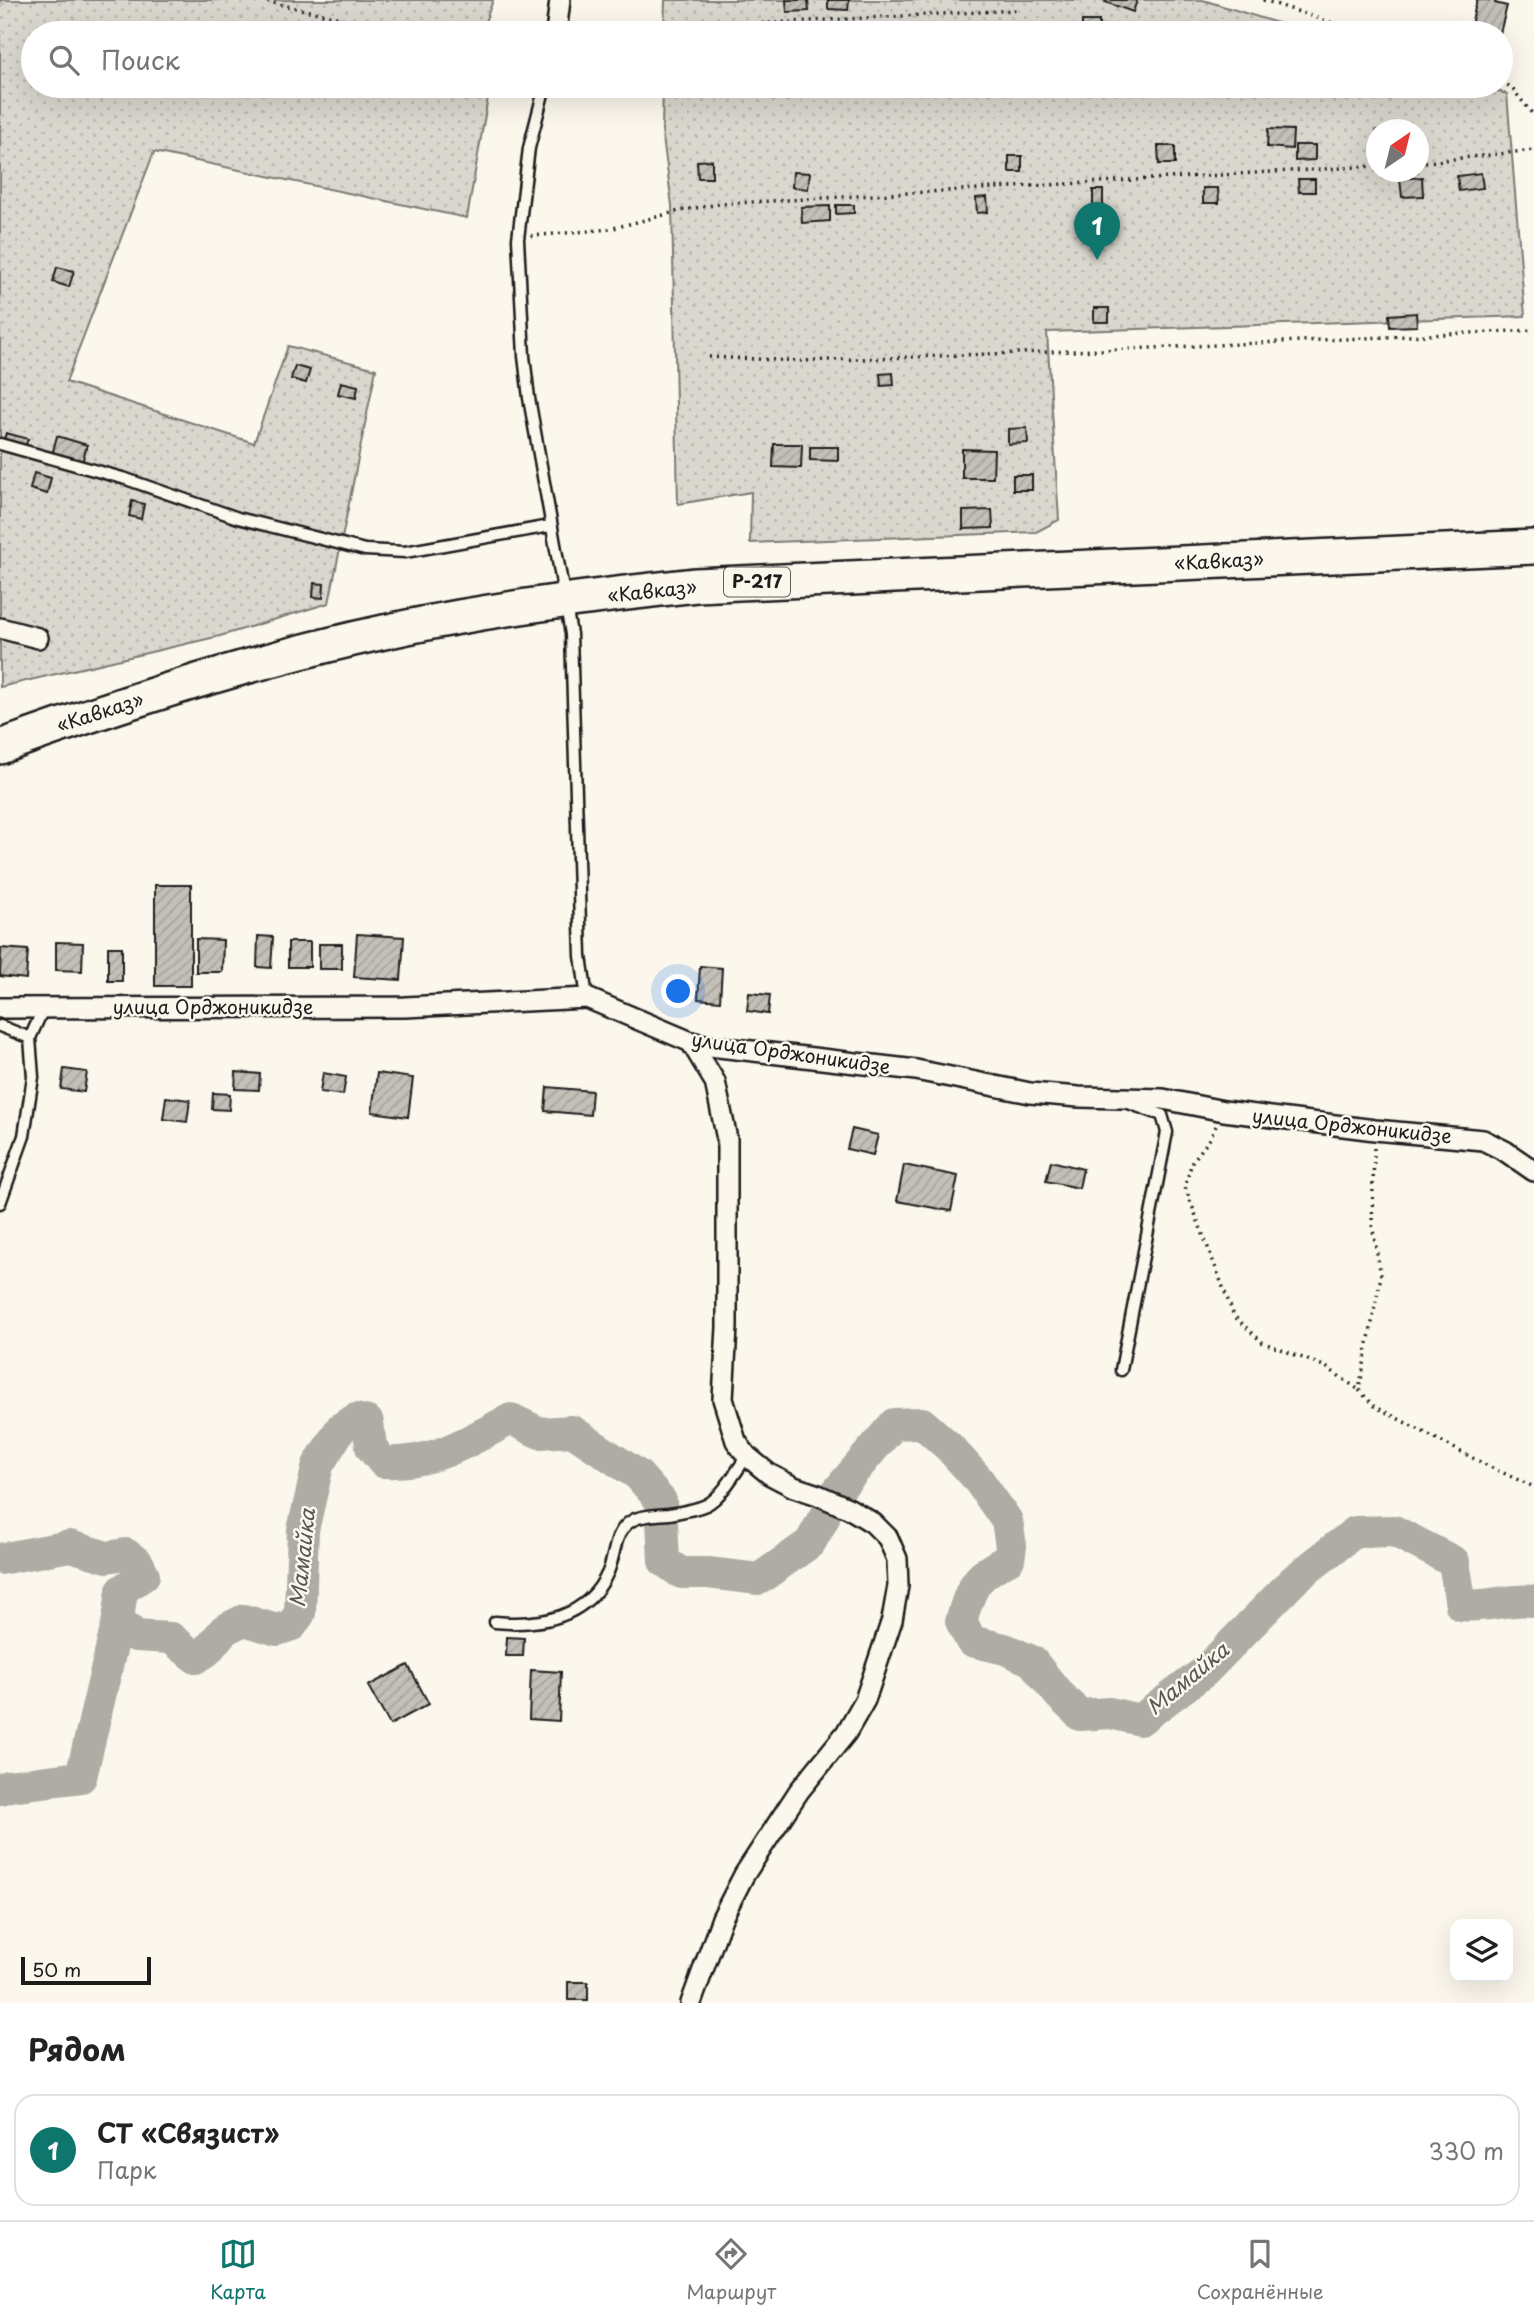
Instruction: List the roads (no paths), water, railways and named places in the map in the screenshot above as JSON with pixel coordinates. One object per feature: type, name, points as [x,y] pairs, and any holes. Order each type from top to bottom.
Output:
[{"type":"highway","name":"«Кавказ»","points":[[0,747],[83,716],[220,674],[356,639],[457,618],[565,600],[696,585],[1534,547]]},
{"type":"street","points":[[557,21],[560,0]]},
{"type":"street","points":[[0,628],[38,638]]},
{"type":"street","name":"улица Орджоникидзе","points":[[0,1008],[405,1007],[587,998],[691,1042],[916,1070],[1030,1093],[1163,1099],[1224,1111],[1483,1140],[1534,1171]]},
{"type":"street","points":[[691,1042],[715,1082],[727,1139],[727,1327],[723,1399],[736,1441],[747,1456],[778,1479],[850,1509],[873,1523],[888,1538],[897,1559],[898,1586],[888,1633],[865,1700],[846,1733],[793,1800],[744,1875],[722,1918],[691,2003]]},
{"type":"lane","points":[[542,98],[529,148],[519,239],[524,356],[550,526],[571,634],[581,956],[587,998]]},
{"type":"lane","points":[[0,444],[125,479],[238,518],[365,550],[405,552],[550,526]]},
{"type":"lane","points":[[0,1203],[23,1136],[33,1077],[30,1038],[44,1007]]},
{"type":"lane","points":[[0,1026],[30,1038]]},
{"type":"lane","points":[[1114,1098],[1162,1115],[1167,1132],[1121,1370]]},
{"type":"lane","points":[[495,1622],[525,1625],[573,1611],[595,1593],[609,1571],[622,1528],[634,1519],[676,1513],[708,1504],[727,1485],[747,1456]]},
{"type":"waterway","name":"Мамайка","points":[[0,1559],[70,1546],[107,1557],[126,1554],[138,1563],[144,1575],[122,1590],[118,1620],[136,1636],[171,1638],[196,1658],[207,1651],[224,1630],[244,1620],[277,1630],[292,1625],[300,1613],[303,1530],[318,1465],[341,1428],[356,1419],[368,1422],[371,1447],[383,1462],[401,1462],[434,1456],[511,1419],[540,1433],[572,1431],[638,1475],[661,1501],[664,1561],[681,1573],[759,1579],[810,1543],[824,1518]]},
{"type":"waterway","name":"Мамайка","points":[[833,1496],[894,1424],[922,1423],[949,1447],[977,1478],[1007,1521],[1011,1546],[1009,1559],[988,1571],[976,1583],[961,1621],[971,1641],[1005,1649],[1032,1661],[1060,1696],[1080,1715],[1110,1713],[1140,1720],[1204,1672],[1295,1579],[1355,1532],[1394,1531],[1454,1562],[1461,1605],[1534,1601]]},
{"type":"waterway","points":[[0,1789],[81,1777],[118,1620]]},
{"type":"place","name":"СТ «Связист»","points":[[1097,260]]}]
